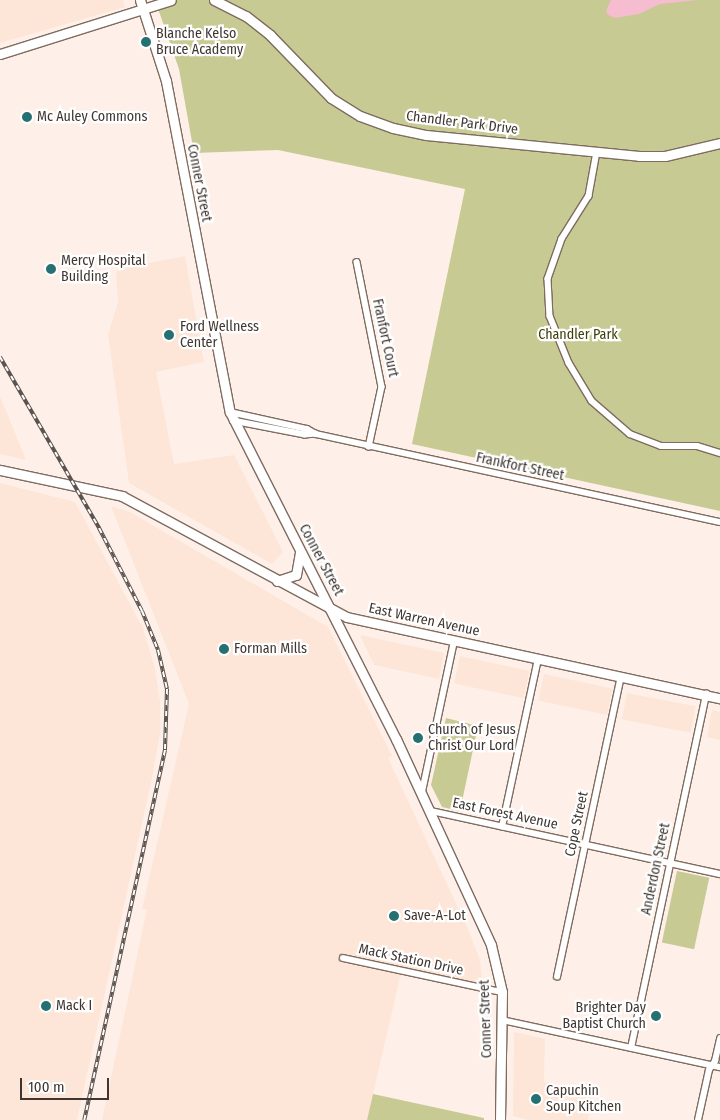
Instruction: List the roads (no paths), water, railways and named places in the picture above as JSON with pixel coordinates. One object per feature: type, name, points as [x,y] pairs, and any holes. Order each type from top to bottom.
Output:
[{"type":"main road","name":"Conner Street","points":[[140,0],[166,81],[231,416],[334,613],[422,792],[491,945],[502,992],[500,1120]]},
{"type":"main road","points":[[0,54],[171,0]]},
{"type":"main road","name":"Chandler Park Drive","points":[[214,0],[258,25],[281,45],[322,91],[371,120],[426,135],[597,152],[665,156],[720,143]]},
{"type":"main road","name":"East Warren Avenue","points":[[0,470],[122,496],[334,613],[454,641],[720,698]]},
{"type":"main road","points":[[276,581],[288,580],[296,575],[301,564],[300,550]]},
{"type":"street","points":[[597,152],[589,196],[562,239],[548,279],[550,316],[569,363],[592,401],[630,434],[661,446],[698,446],[720,453]]},
{"type":"street","name":"Franfort Court","points":[[357,262],[382,387],[369,447]]},
{"type":"street","points":[[231,416],[305,435],[316,434]]},
{"type":"street","points":[[231,416],[307,429],[316,434]]},
{"type":"street","name":"Frankfort Street","points":[[316,434],[720,522]]},
{"type":"street","points":[[422,792],[454,641]]},
{"type":"street","points":[[502,826],[538,659]]},
{"type":"street","name":"Cope Street","points":[[557,978],[621,677]]},
{"type":"street","name":"Anderdon Street","points":[[631,1048],[706,694]]},
{"type":"street","name":"East Forest Avenue","points":[[431,812],[720,874]]},
{"type":"street","name":"Mack Station Drive","points":[[344,958],[502,992]]},
{"type":"street","points":[[502,1020],[720,1067]]},
{"type":"street","points":[[698,1120],[720,1039]]},
{"type":"railway","points":[[0,357],[99,528],[142,611],[158,650],[167,689],[165,750],[84,1120]]},
{"type":"place","name":"Blanche Kelso Bruce Academy","points":[[146,42]]},
{"type":"place","name":"Mc Auley Commons","points":[[27,117]]},
{"type":"place","name":"Mercy Hospital Building","points":[[51,269]]},
{"type":"place","name":"Ford Wellness Center","points":[[169,335]]},
{"type":"place","name":"Forman Mills","points":[[224,649]]},
{"type":"place","name":"Church of Jesus Christ Our Lord","points":[[418,738]]},
{"type":"place","name":"Save-A-Lot","points":[[394,916]]},
{"type":"place","name":"Mack I","points":[[46,1006]]},
{"type":"place","name":"Brighter Day Baptist Church","points":[[656,1016]]},
{"type":"place","name":"Capuchin Soup Kitchen","points":[[536,1099]]},
{"type":"park label","name":"Chandler Park","points":[[578,335]]}]
